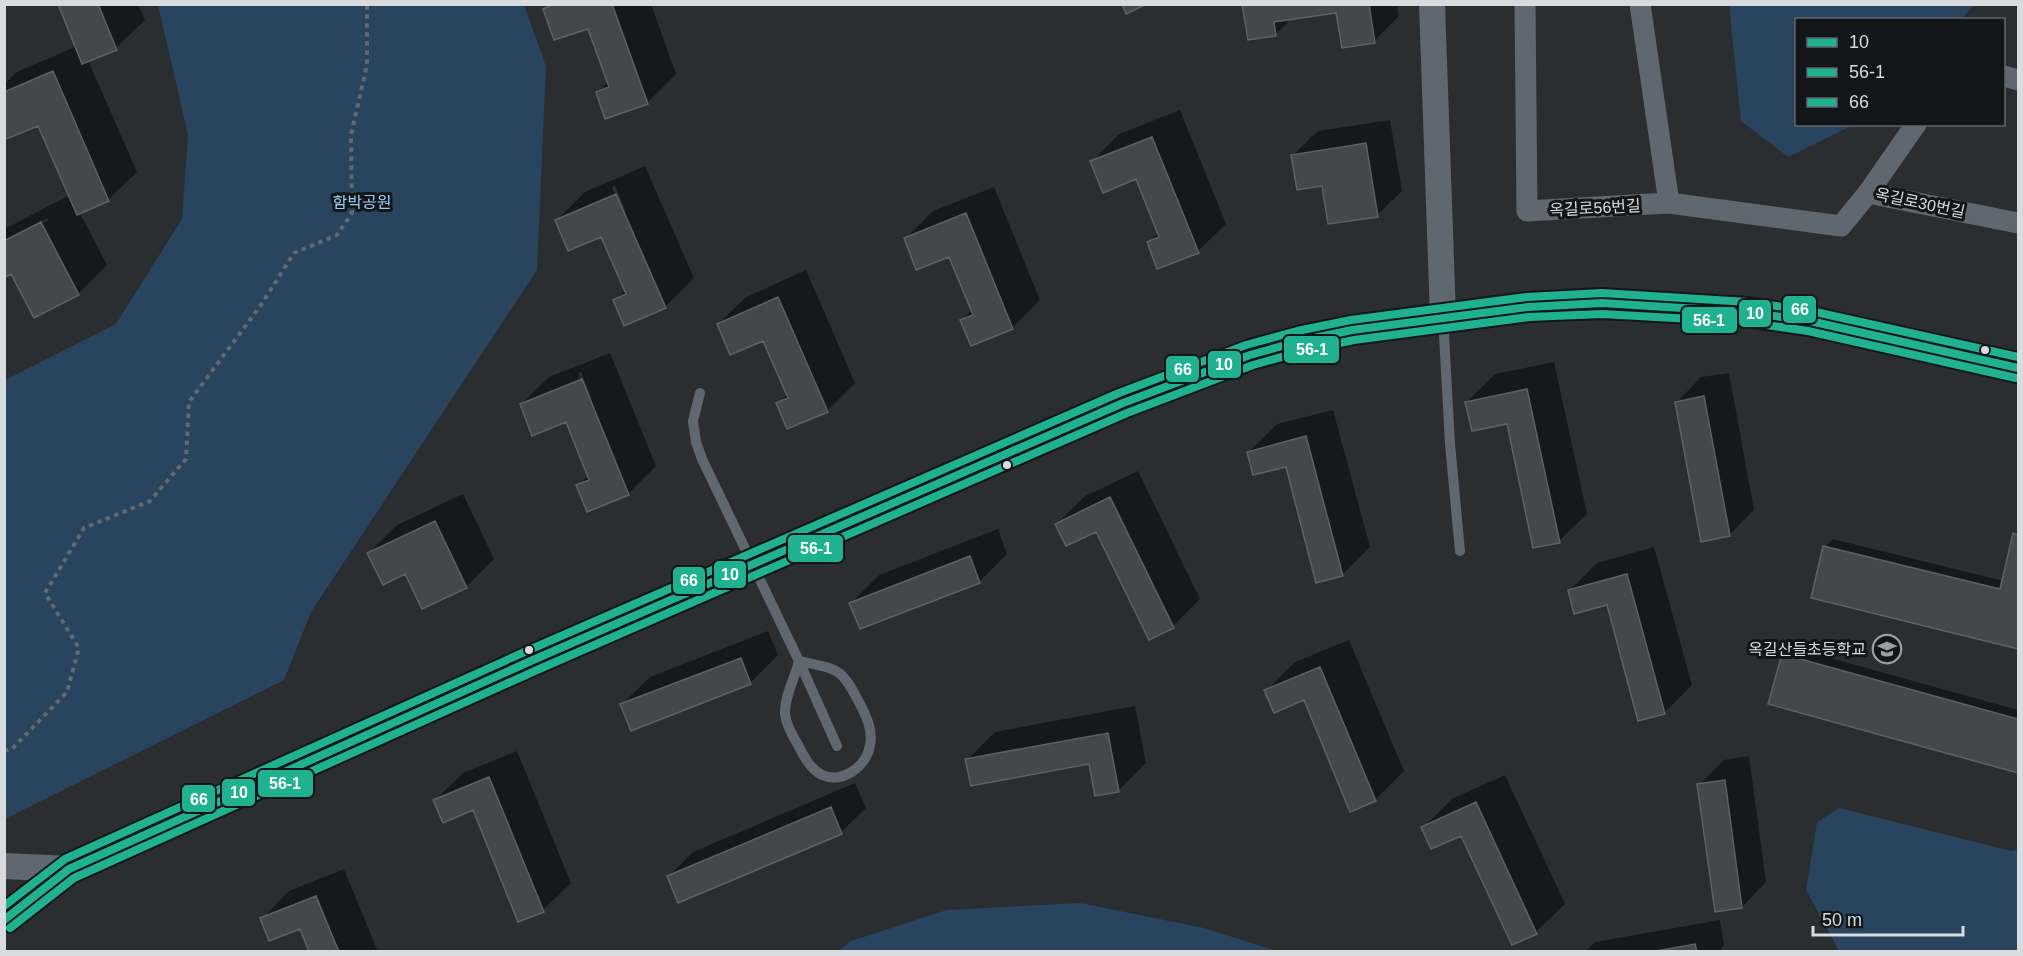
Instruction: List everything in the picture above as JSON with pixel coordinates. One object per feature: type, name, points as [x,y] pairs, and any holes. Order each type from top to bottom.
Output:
[{"type":"street","points":[[1432,4],[1443,316]]},
{"type":"street","name":"옥길로56번길","points":[[1525,4],[1527,211],[1669,204]]},
{"type":"street","points":[[1640,4],[1669,204],[1841,226],[1868,193]]},
{"type":"street","name":"옥길로30번길","points":[[1915,126],[1868,193],[2019,223]]},
{"type":"street","points":[[4,920],[69,869],[511,670],[1123,404],[1250,355],[1352,330],[1443,316],[1528,307],[1602,303],[1747,312],[1810,321],[2019,368]]},
{"type":"street","points":[[4,866],[69,869]]},
{"type":"lane","points":[[1443,316],[1450,444],[1460,550]]},
{"type":"lane","points":[[700,393],[693,421],[696,442],[702,459],[837,746]]},
{"type":"lane","points":[[799,661],[835,669],[848,680],[866,715],[870,730],[870,747],[862,763],[850,774],[834,778],[822,775],[807,762],[792,734],[785,716],[786,699],[795,679],[799,661]]},
{"type":"path","points":[[4,751],[12,749],[67,692],[79,648],[45,593],[84,528],[150,501],[186,459],[189,402],[261,305],[294,253],[337,235],[352,213],[351,135],[368,65],[367,4]]},
{"type":"green space","points":[[1729,4],[1973,5],[1963,18],[1795,18],[1795,126],[1851,126],[1788,157],[1741,121]]},
{"type":"green space","name":"함박공원","points":[[158,5],[524,5],[546,66],[537,270],[311,612],[284,680],[5,819],[5,380],[116,324],[182,219],[188,135]]},
{"type":"green space","points":[[1839,808],[2011,851],[2018,849],[2018,951],[1838,951],[1806,890],[1817,822]]},
{"type":"green space","points":[[1080,903],[1204,928],[1277,951],[838,951],[851,941],[947,910]]},
{"type":"building","points":[[58,4],[98,4],[117,50],[82,64]]},
{"type":"building","points":[[554,4],[612,4],[648,104],[605,119],[596,92],[609,87],[588,29],[554,40],[543,9]]},
{"type":"building","points":[[1122,4],[1147,4],[1126,14]]},
{"type":"building","points":[[1242,4],[1369,4],[1375,43],[1342,48],[1336,13],[1274,22],[1276,36],[1248,40]]},
{"type":"building","points":[[53,71],[109,201],[77,215],[38,126],[4,140],[4,92]]},
{"type":"building","points":[[1152,137],[1199,253],[1157,269],[1147,242],[1159,237],[1136,179],[1103,193],[1090,161]]},
{"type":"building","points":[[1366,143],[1378,217],[1328,224],[1322,186],[1297,190],[1291,155]]},
{"type":"building","points":[[616,194],[666,308],[624,326],[613,300],[626,294],[601,237],[568,251],[555,220]]},
{"type":"building","points":[[966,213],[1013,329],[971,346],[960,320],[973,315],[949,257],[916,270],[904,238]]},
{"type":"building","points":[[41,222],[79,295],[34,318],[11,274],[4,278],[4,241]]},
{"type":"building","points":[[778,297],[828,412],[787,429],[776,403],[788,398],[763,341],[730,355],[717,324]]},
{"type":"building","points":[[582,379],[629,495],[587,512],[576,485],[589,480],[566,422],[532,436],[520,404]]},
{"type":"building","points":[[1527,389],[1560,543],[1533,548],[1507,424],[1472,431],[1465,402]]},
{"type":"building","points":[[1704,396],[1730,536],[1701,542],[1675,402]]},
{"type":"building","points":[[1306,436],[1343,576],[1316,583],[1286,467],[1253,475],[1247,452]]},
{"type":"building","points":[[1110,497],[1174,628],[1149,640],[1096,532],[1066,546],[1055,524]]},
{"type":"building","points":[[435,521],[467,588],[422,609],[405,574],[383,585],[367,553]]},
{"type":"building","points":[[2013,533],[2018,535],[2018,649],[1811,598],[1823,546],[2000,589]]},
{"type":"building","points":[[970,556],[980,583],[860,629],[849,603]]},
{"type":"building","points":[[1627,574],[1665,714],[1638,721],[1607,605],[1574,614],[1568,590]]},
{"type":"building","points":[[1782,654],[2018,719],[2018,773],[1768,704]]},
{"type":"building","points":[[741,658],[751,684],[631,731],[620,704]]},
{"type":"building","points":[[1320,667],[1376,801],[1350,812],[1304,700],[1274,713],[1264,690]]},
{"type":"building","points":[[1108,733],[1119,792],[1095,796],[1089,764],[971,786],[965,759]]},
{"type":"building","points":[[489,777],[544,912],[518,922],[473,810],[443,823],[433,800]]},
{"type":"building","points":[[1725,780],[1742,908],[1715,912],[1697,784]]},
{"type":"building","points":[[1476,802],[1537,934],[1512,945],[1461,836],[1431,849],[1421,827]]},
{"type":"building","points":[[831,807],[842,834],[678,903],[667,876]]},
{"type":"building","points":[[316,896],[339,952],[309,952],[300,929],[269,941],[260,918]]},
{"type":"building","points":[[1695,944],[1697,952],[1651,952]]},
{"type":"transit line","name":"66","points":[[4,906],[65,859],[529,650],[1119,393],[1246,345],[1297,331],[1351,320],[1527,297],[1602,293],[1748,302],[1811,311],[2018,357]]},
{"type":"transit line","name":"10","points":[[4,920],[69,869],[533,660],[1123,403],[1250,355],[1300,341],[1352,330],[1528,307],[1602,303],[1747,312],[1810,321],[2018,368]]},
{"type":"transit line","name":"56-1","points":[[10,928],[74,878],[537,670],[1127,413],[1253,365],[1303,351],[1354,340],[1529,317],[1602,314],[1746,322],[1808,331],[2016,378]]},
{"type":"place","name":"옥길산들초등학교","points":[[1887,649]]}]
